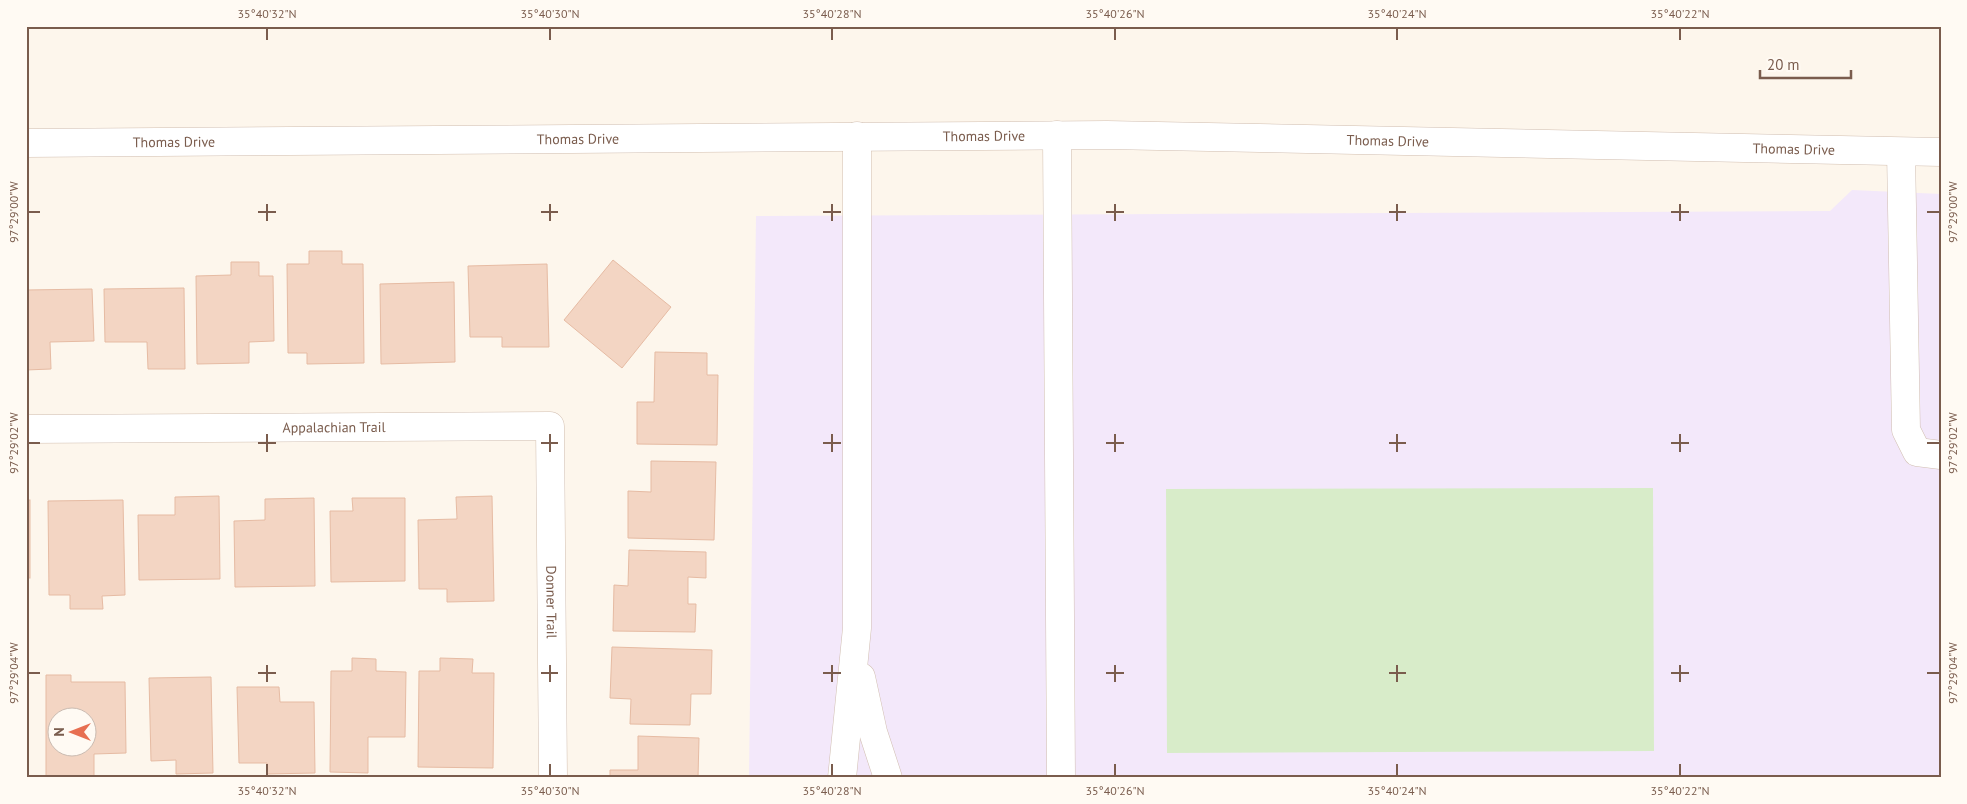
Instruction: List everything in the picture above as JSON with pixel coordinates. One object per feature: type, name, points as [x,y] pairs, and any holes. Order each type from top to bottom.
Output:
[{"type":"street","name":"Thomas Drive","points":[[26,143],[1057,135],[1941,152]]},
{"type":"street","points":[[1057,135],[1061,778]]},
{"type":"street","points":[[857,136],[857,628],[862,690],[888,778]]},
{"type":"street","points":[[1901,152],[1906,430],[1917,452],[1941,455]]},
{"type":"street","name":"Appalachian Trail","points":[[26,428],[550,426]]},
{"type":"street","name":"Donner Trail","points":[[550,426],[553,778]]},
{"type":"street","points":[[842,778],[857,628]]},
{"type":"shaded area","points":[[1852,190],[1941,194],[1941,778],[749,778],[756,216],[1830,211]]},
{"type":"green space","points":[[1653,488],[1654,751],[1167,753],[1166,489]]},
{"type":"building","points":[[309,251],[342,251],[342,264],[363,264],[364,363],[307,364],[307,353],[288,353],[287,264],[309,264]]},
{"type":"building","points":[[613,260],[671,307],[622,368],[564,320]]},
{"type":"building","points":[[231,262],[259,262],[259,276],[273,276],[274,341],[249,342],[249,363],[197,364],[196,276],[231,275]]},
{"type":"building","points":[[547,264],[549,347],[502,347],[502,337],[470,337],[468,266]]},
{"type":"building","points":[[454,282],[455,362],[381,364],[380,284]]},
{"type":"building","points":[[184,288],[185,369],[148,369],[147,342],[105,342],[104,289]]},
{"type":"building","points":[[92,289],[94,341],[50,342],[51,369],[26,370],[26,290]]},
{"type":"building","points":[[655,352],[707,353],[707,375],[718,375],[717,445],[637,444],[637,402],[654,402]]},
{"type":"building","points":[[651,461],[716,462],[714,540],[628,538],[628,491],[651,492]]},
{"type":"building","points":[[219,496],[220,579],[139,580],[138,515],[175,515],[175,497]]},
{"type":"building","points":[[492,496],[494,601],[447,602],[447,589],[419,589],[418,520],[457,519],[456,497]]},
{"type":"building","points":[[314,498],[315,586],[235,587],[234,521],[265,520],[265,499]]},
{"type":"building","points":[[352,498],[405,498],[405,581],[331,582],[330,511],[353,511]]},
{"type":"building","points":[[26,500],[30,500],[30,578],[26,578]]},
{"type":"building","points":[[123,500],[125,595],[102,596],[103,609],[70,609],[70,595],[49,595],[48,501]]},
{"type":"building","points":[[629,550],[706,552],[706,578],[688,577],[688,604],[696,604],[695,632],[613,631],[614,585],[628,586]]},
{"type":"building","points":[[612,647],[712,650],[711,694],[691,694],[690,725],[630,724],[631,699],[610,698]]},
{"type":"building","points":[[352,658],[376,659],[376,671],[406,672],[405,737],[368,737],[368,773],[330,772],[331,671],[352,671]]},
{"type":"building","points":[[440,658],[473,659],[472,673],[494,673],[493,768],[418,767],[419,671],[440,671]]},
{"type":"building","points":[[46,675],[71,675],[71,682],[125,682],[126,753],[98,754],[98,706],[48,706],[48,756],[94,756],[94,777],[46,777]]},
{"type":"building","points":[[211,677],[213,773],[176,774],[176,760],[151,761],[149,678]]},
{"type":"building","points":[[26,683],[28,772],[26,772]]},
{"type":"building","points":[[237,687],[279,687],[280,702],[314,702],[315,773],[267,774],[267,763],[239,763]]},
{"type":"building","points":[[638,736],[699,738],[698,778],[610,778],[610,770],[638,770]]}]
